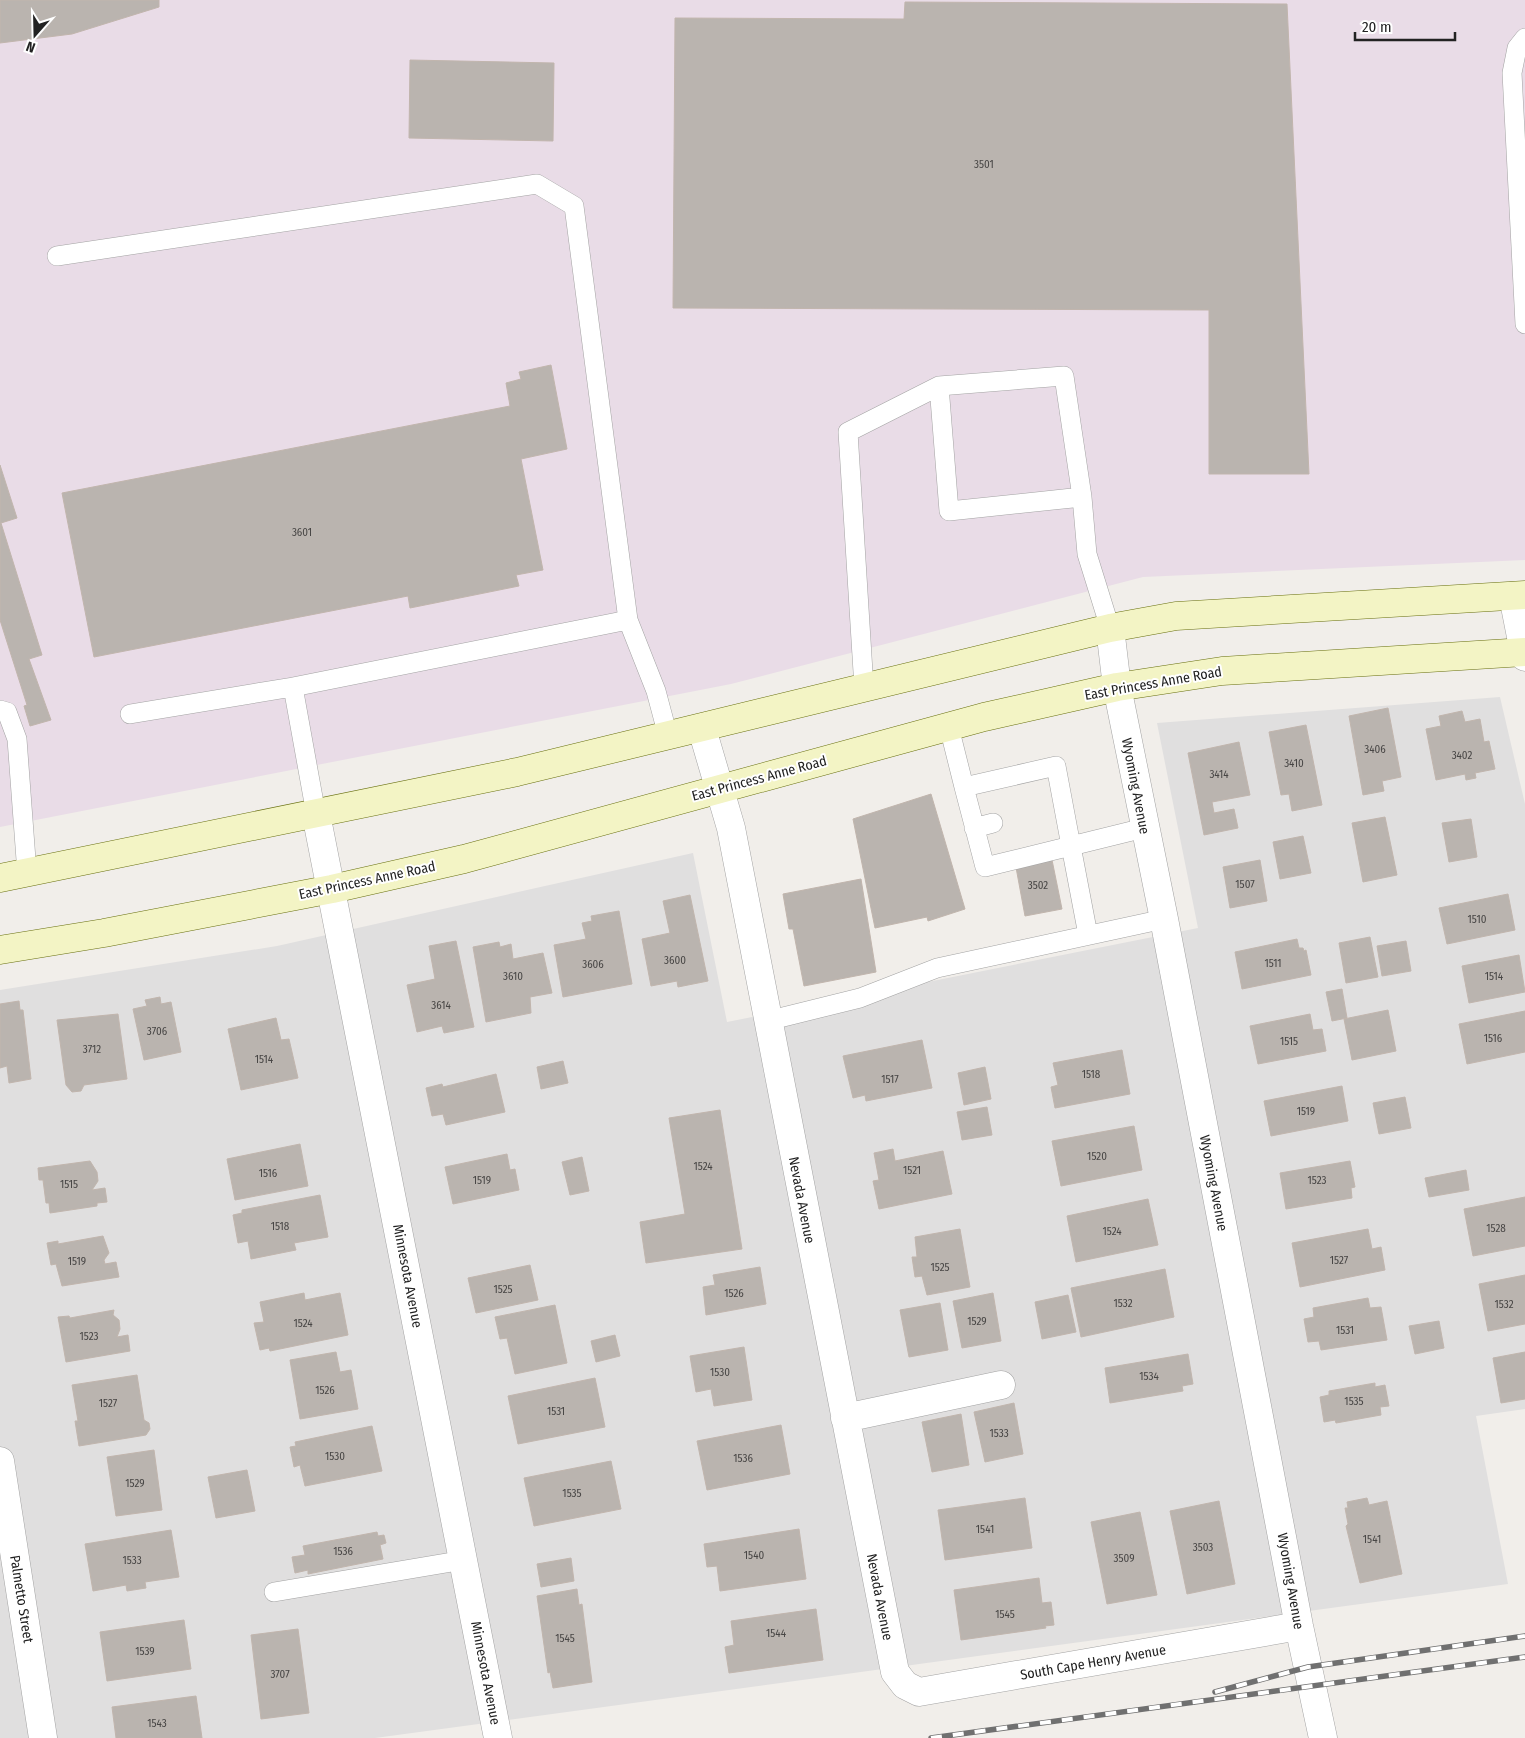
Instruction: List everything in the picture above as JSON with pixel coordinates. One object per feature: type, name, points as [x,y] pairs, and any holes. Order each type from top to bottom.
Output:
[{"type":"main road","points":[[0,878],[517,772],[702,729],[1110,628],[1176,616],[1519,596]]},
{"type":"main road","name":"East Princess Anne Road","points":[[0,950],[114,932],[332,889],[464,859],[949,727],[1117,687],[1222,671],[1525,654]]},
{"type":"street","points":[[1519,596],[1525,654]]},
{"type":"street","name":"Wyoming Avenue","points":[[1110,628],[1117,687],[1144,828],[1164,919],[1299,1626],[1323,1738]]},
{"type":"street","name":"Nevada Avenue","points":[[702,729],[731,828],[844,1418],[895,1672]]},
{"type":"street","name":"Minnesota Avenue","points":[[316,814],[498,1738]]},
{"type":"street","points":[[844,1418],[1001,1385]]},
{"type":"street","name":"Palmetto Street","points":[[0,1460],[43,1738]]},
{"type":"street","name":"South Cape Henry Avenue","points":[[895,1672],[905,1685],[919,1692],[1299,1626]]},
{"type":"lane","points":[[1525,38],[1517,48],[1512,73],[1525,324]]},
{"type":"lane","points":[[57,256],[537,184],[574,206],[628,620],[656,691],[668,736]]},
{"type":"lane","points":[[864,688],[848,432],[939,386],[1064,376],[1082,497],[1088,554],[1110,628]]},
{"type":"lane","points":[[939,386],[949,511],[1082,497]]},
{"type":"lane","points":[[130,714],[293,687],[628,620]]},
{"type":"lane","points":[[293,687],[316,814]]},
{"type":"lane","points":[[0,710],[7,712],[17,739],[27,873]]},
{"type":"lane","points":[[949,727],[985,867],[1144,828]]},
{"type":"lane","points":[[964,787],[1056,766],[1061,808],[1071,846],[1088,935]]},
{"type":"lane","points":[[974,828],[993,823]]},
{"type":"lane","points":[[767,1021],[860,998],[936,968],[1164,919]]},
{"type":"lane","points":[[274,1592],[464,1560]]},
{"type":"shaded area","points":[[0,0],[1525,0],[1525,560],[1143,577],[731,684],[0,827]]},
{"type":"shaded area","points":[[1500,697],[1525,804],[1525,1409],[1476,1416],[1508,1584],[375,1738],[0,1738],[0,990],[277,946],[693,853],[727,1022],[1198,928],[1157,723]]},
{"type":"building","points":[[0,0],[159,0],[159,7],[72,34],[0,43]]},
{"type":"building","points":[[905,2],[1287,4],[1309,474],[1209,474],[1209,310],[673,308],[675,18],[904,19]]},
{"type":"building","points":[[410,60],[554,63],[553,141],[409,138]]},
{"type":"building","points":[[551,365],[567,449],[521,459],[543,570],[516,575],[519,586],[410,608],[408,596],[94,657],[62,493],[510,406],[506,383],[521,379],[519,372]]},
{"type":"building","points":[[0,465],[17,518],[1,523],[42,655],[29,659],[51,720],[30,726],[24,706],[27,705],[0,620]]},
{"type":"building","points":[[1388,708],[1401,777],[1382,781],[1384,791],[1363,795],[1349,716]]},
{"type":"building","points":[[1462,711],[1465,722],[1480,719],[1484,742],[1489,741],[1495,769],[1475,773],[1476,778],[1466,780],[1465,774],[1436,780],[1426,729],[1441,726],[1439,716]]},
{"type":"building","points":[[1306,725],[1322,805],[1292,811],[1289,794],[1281,795],[1269,732]]},
{"type":"building","points":[[1239,742],[1250,795],[1212,802],[1214,813],[1234,809],[1238,828],[1204,835],[1188,753]]},
{"type":"building","points":[[931,794],[965,909],[928,921],[927,917],[875,928],[853,819]]},
{"type":"building","points":[[1385,817],[1397,875],[1363,882],[1352,823]]},
{"type":"building","points":[[1471,819],[1477,857],[1449,862],[1442,823]]},
{"type":"building","points":[[1303,836],[1311,873],[1280,879],[1273,842]]},
{"type":"building","points":[[1051,855],[1062,909],[1025,916],[1015,862]]},
{"type":"building","points":[[1260,860],[1267,901],[1230,908],[1223,867]]},
{"type":"building","points":[[861,879],[876,972],[804,986],[793,929],[789,929],[783,894]]},
{"type":"building","points":[[1508,894],[1515,930],[1447,944],[1439,908]]},
{"type":"building","points":[[690,895],[708,981],[678,987],[677,981],[651,986],[642,939],[670,933],[663,901]]},
{"type":"building","points":[[619,911],[632,984],[563,997],[554,945],[586,939],[582,923],[592,921],[591,916]]},
{"type":"building","points":[[1370,937],[1378,977],[1346,983],[1339,943]]},
{"type":"building","points":[[1297,939],[1299,948],[1303,948],[1304,951],[1306,950],[1311,975],[1242,989],[1235,952]]},
{"type":"building","points":[[456,941],[474,1027],[444,1033],[442,1026],[417,1032],[407,985],[435,979],[429,946]]},
{"type":"building","points":[[1406,941],[1411,971],[1382,976],[1377,946]]},
{"type":"building","points":[[499,942],[500,947],[511,944],[513,959],[543,953],[552,993],[530,997],[531,1013],[486,1022],[473,947]]},
{"type":"building","points":[[1519,955],[1525,992],[1469,1003],[1462,966]]},
{"type":"building","points":[[1342,989],[1347,1018],[1332,1021],[1326,992]]},
{"type":"building","points":[[160,997],[161,1004],[171,1002],[181,1052],[144,1060],[133,1009],[147,1006],[145,1000]]},
{"type":"building","points":[[19,1001],[20,1010],[23,1010],[31,1079],[9,1083],[7,1066],[0,1068],[0,1004]]},
{"type":"building","points":[[1388,1010],[1396,1051],[1352,1060],[1344,1019]]},
{"type":"building","points":[[1525,1011],[1525,1052],[1467,1064],[1459,1024]]},
{"type":"building","points":[[118,1014],[127,1079],[84,1085],[81,1091],[72,1092],[66,1085],[57,1020]]},
{"type":"building","points":[[1310,1014],[1313,1030],[1322,1029],[1326,1051],[1258,1064],[1250,1026]]},
{"type":"building","points":[[276,1018],[281,1040],[289,1039],[298,1078],[241,1090],[228,1029]]},
{"type":"building","points":[[922,1040],[932,1088],[866,1101],[865,1095],[853,1098],[843,1056]]},
{"type":"building","points":[[1122,1050],[1130,1094],[1055,1108],[1051,1087],[1058,1085],[1053,1063]]},
{"type":"building","points":[[563,1061],[568,1083],[541,1089],[537,1067]]},
{"type":"building","points":[[985,1067],[991,1099],[964,1105],[958,1073]]},
{"type":"building","points":[[496,1074],[505,1112],[446,1125],[443,1114],[432,1116],[426,1088],[442,1084],[443,1087]]},
{"type":"building","points":[[1342,1086],[1348,1121],[1271,1136],[1264,1101]]},
{"type":"building","points":[[1405,1097],[1411,1128],[1379,1134],[1373,1103]]},
{"type":"building","points":[[987,1107],[992,1135],[962,1140],[957,1112]]},
{"type":"building","points":[[720,1110],[742,1249],[646,1263],[640,1222],[685,1214],[669,1118]]},
{"type":"building","points":[[1134,1126],[1142,1170],[1061,1186],[1052,1141]]},
{"type":"building","points":[[300,1144],[308,1186],[235,1200],[227,1159]]},
{"type":"building","points":[[893,1149],[895,1161],[943,1151],[952,1194],[879,1209],[873,1181],[879,1180],[874,1153]]},
{"type":"building","points":[[507,1154],[510,1170],[515,1169],[519,1190],[453,1204],[445,1167]]},
{"type":"building","points":[[582,1157],[589,1191],[570,1195],[562,1162]]},
{"type":"building","points":[[90,1161],[97,1172],[98,1181],[92,1190],[105,1188],[107,1202],[97,1203],[97,1206],[50,1213],[49,1203],[46,1203],[43,1180],[39,1180],[38,1168]]},
{"type":"building","points":[[1350,1161],[1355,1187],[1351,1188],[1352,1198],[1286,1209],[1280,1173]]},
{"type":"building","points":[[1466,1170],[1469,1190],[1429,1197],[1425,1178]]},
{"type":"building","points":[[320,1195],[328,1237],[294,1243],[296,1250],[251,1259],[248,1241],[238,1243],[233,1215],[242,1213],[242,1210]]},
{"type":"building","points":[[1525,1197],[1525,1246],[1473,1256],[1464,1209]]},
{"type":"building","points":[[1148,1199],[1158,1245],[1076,1262],[1067,1216]]},
{"type":"building","points":[[960,1229],[970,1287],[927,1295],[922,1276],[915,1277],[912,1257],[917,1257],[915,1237]]},
{"type":"building","points":[[1368,1229],[1372,1249],[1381,1247],[1385,1270],[1300,1287],[1292,1243]]},
{"type":"building","points":[[103,1236],[109,1253],[104,1260],[105,1264],[116,1262],[119,1277],[62,1286],[56,1264],[51,1265],[47,1243],[58,1241],[58,1244]]},
{"type":"building","points":[[530,1265],[538,1300],[476,1313],[468,1278]]},
{"type":"building","points":[[760,1267],[766,1304],[706,1315],[703,1287],[715,1285],[713,1275]]},
{"type":"building","points":[[1165,1269],[1174,1317],[1081,1337],[1071,1288]]},
{"type":"building","points":[[1525,1275],[1525,1324],[1488,1331],[1479,1284]]},
{"type":"building","points":[[304,1293],[305,1300],[340,1293],[348,1335],[270,1351],[269,1348],[260,1350],[254,1323],[264,1322],[260,1302]]},
{"type":"building","points":[[993,1293],[1001,1341],[962,1348],[953,1301]]},
{"type":"building","points":[[1068,1295],[1076,1332],[1042,1339],[1035,1302]]},
{"type":"building","points":[[1368,1298],[1370,1308],[1381,1307],[1387,1340],[1321,1350],[1319,1341],[1308,1342],[1304,1319],[1314,1317],[1313,1308]]},
{"type":"building","points":[[940,1303],[948,1350],[909,1357],[900,1310]]},
{"type":"building","points":[[555,1305],[567,1363],[515,1374],[507,1338],[500,1339],[495,1317]]},
{"type":"building","points":[[114,1310],[113,1315],[119,1320],[120,1329],[117,1337],[128,1335],[130,1351],[66,1362],[58,1317],[69,1316],[70,1318]]},
{"type":"building","points":[[1439,1321],[1444,1348],[1415,1354],[1409,1326]]},
{"type":"building","points":[[615,1335],[620,1356],[596,1362],[591,1341]]},
{"type":"building","points":[[744,1347],[752,1400],[714,1406],[711,1389],[696,1392],[690,1356]]},
{"type":"building","points":[[336,1352],[340,1372],[351,1370],[358,1409],[300,1419],[290,1360]]},
{"type":"building","points":[[1525,1352],[1525,1399],[1501,1403],[1493,1358]]},
{"type":"building","points":[[1188,1354],[1193,1384],[1182,1386],[1183,1391],[1110,1403],[1105,1368]]},
{"type":"building","points":[[137,1375],[144,1420],[149,1423],[150,1429],[146,1435],[79,1446],[75,1421],[78,1421],[72,1385]]},
{"type":"building","points":[[595,1378],[605,1427],[518,1444],[508,1396]]},
{"type":"building","points":[[1375,1383],[1375,1387],[1385,1385],[1389,1406],[1380,1407],[1381,1415],[1336,1423],[1335,1420],[1324,1422],[1320,1397],[1329,1395],[1329,1391]]},
{"type":"building","points":[[1014,1403],[1023,1454],[985,1462],[974,1412]]},
{"type":"building","points":[[961,1414],[969,1465],[932,1472],[922,1422]]},
{"type":"building","points":[[781,1425],[790,1474],[707,1490],[697,1441]]},
{"type":"building","points":[[372,1426],[382,1471],[305,1486],[300,1465],[294,1467],[290,1447],[296,1446],[295,1442]]},
{"type":"building","points":[[154,1450],[162,1510],[116,1516],[107,1457]]},
{"type":"building","points":[[611,1461],[621,1509],[534,1526],[524,1478]]},
{"type":"building","points":[[247,1470],[255,1511],[216,1518],[208,1477]]},
{"type":"building","points":[[1025,1498],[1032,1548],[945,1560],[938,1510]]},
{"type":"building","points":[[1367,1498],[1369,1505],[1387,1501],[1402,1574],[1360,1583],[1346,1526],[1348,1524],[1345,1508],[1348,1508],[1347,1502]]},
{"type":"building","points":[[1219,1501],[1235,1584],[1187,1594],[1170,1511]]},
{"type":"building","points":[[1140,1512],[1157,1595],[1107,1604],[1091,1522]]},
{"type":"building","points":[[799,1529],[806,1579],[720,1591],[717,1566],[707,1567],[704,1544]]},
{"type":"building","points":[[171,1530],[179,1577],[145,1582],[146,1588],[127,1591],[126,1585],[93,1591],[85,1544]]},
{"type":"building","points":[[377,1532],[378,1536],[384,1535],[386,1543],[380,1545],[383,1559],[308,1574],[308,1570],[295,1573],[292,1557],[305,1555],[303,1546]]},
{"type":"building","points":[[571,1558],[574,1581],[541,1587],[537,1564]]},
{"type":"building","points":[[1039,1578],[1042,1603],[1051,1602],[1054,1625],[1045,1626],[1046,1628],[961,1640],[954,1590]]},
{"type":"building","points":[[577,1589],[579,1605],[582,1604],[592,1682],[553,1688],[550,1672],[548,1673],[537,1596]]},
{"type":"building","points":[[816,1609],[823,1660],[729,1673],[725,1647],[734,1645],[731,1621]]},
{"type":"building","points":[[184,1620],[191,1669],[107,1681],[100,1632]]},
{"type":"building","points":[[298,1629],[309,1713],[261,1719],[251,1635]]},
{"type":"building","points":[[196,1696],[202,1738],[116,1738],[112,1707]]},
{"type":"railway","points":[[1215,1692],[1308,1667],[1525,1636]]},
{"type":"railway","points":[[931,1738],[1525,1657]]}]
